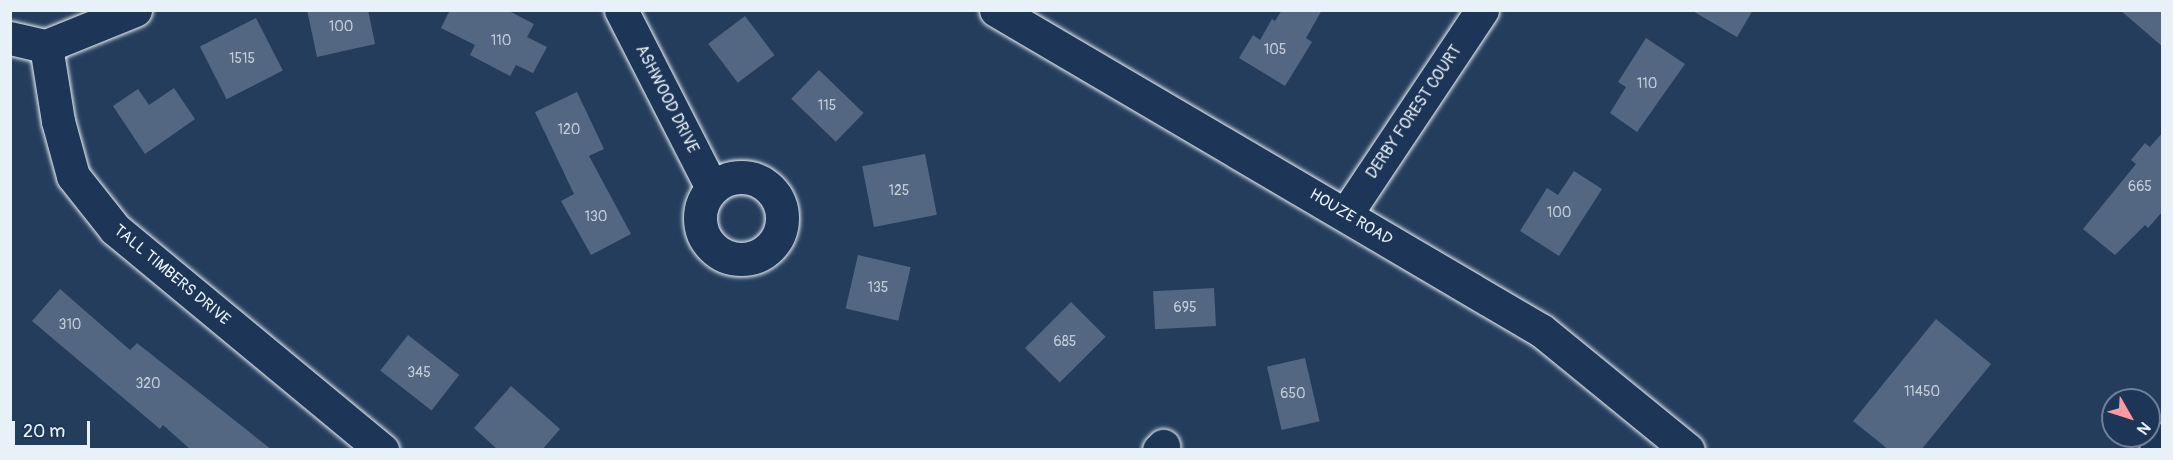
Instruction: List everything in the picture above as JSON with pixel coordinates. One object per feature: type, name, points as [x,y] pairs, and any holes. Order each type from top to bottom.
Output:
[{"type":"street","points":[[10,38],[46,46],[102,26],[135,10]]},
{"type":"street","name":"ASHWOOD DRIVE","points":[[621,10],[712,189]]},
{"type":"street","name":"HOUZE ROAD","points":[[996,10],[1542,331],[1650,416],[1688,450]]},
{"type":"street","name":"DERBY FOREST COURT","points":[[1346,214],[1482,10]]},
{"type":"street","name":"TALL TIMBERS DRIVE","points":[[46,46],[58,121],[73,176],[115,230],[382,450]]},
{"type":"street","points":[[2156,450],[2163,440]]},
{"type":"building","points":[[307,10],[368,10],[375,44],[317,57]]},
{"type":"building","points":[[450,10],[507,10],[534,24],[527,37],[547,47],[533,73],[516,65],[510,76],[470,55],[475,45],[441,28]]},
{"type":"building","points":[[1282,10],[1322,10],[1306,38],[1312,42],[1285,86],[1239,58],[1253,35],[1260,40],[1272,19],[1275,21]]},
{"type":"building","points":[[1691,10],[1753,10],[1737,37]]},
{"type":"building","points":[[2120,10],[2163,10],[2163,47]]},
{"type":"building","points":[[745,16],[774,55],[738,83],[708,44]]},
{"type":"building","points":[[256,18],[283,71],[227,99],[200,47]]},
{"type":"building","points":[[1646,38],[1685,64],[1637,132],[1610,113],[1626,87],[1618,82]]},
{"type":"building","points":[[819,70],[864,113],[836,142],[791,99]]},
{"type":"building","points":[[174,88],[195,119],[145,154],[113,106],[138,89],[149,105]]},
{"type":"building","points":[[577,92],[604,149],[589,156],[631,234],[591,255],[561,201],[574,194],[535,112]]},
{"type":"building","points":[[2163,132],[2163,211],[2148,228],[2145,225],[2115,255],[2083,229],[2136,164],[2131,160],[2145,143],[2150,147]]},
{"type":"building","points":[[925,154],[937,215],[874,227],[862,166]]},
{"type":"building","points":[[1574,171],[1602,189],[1559,256],[1520,231],[1547,188],[1558,195]]},
{"type":"building","points":[[858,255],[911,267],[898,321],[846,309]]},
{"type":"building","points":[[1214,288],[1216,326],[1155,329],[1153,291]]},
{"type":"building","points":[[60,289],[130,350],[137,343],[272,450],[191,450],[163,425],[160,429],[32,321]]},
{"type":"building","points":[[1071,302],[1106,337],[1060,383],[1025,348]]},
{"type":"building","points":[[1936,319],[1991,364],[1921,450],[1889,450],[1853,421]]},
{"type":"building","points":[[408,335],[459,375],[432,410],[380,370]]},
{"type":"building","points":[[1305,358],[1320,421],[1282,430],[1267,367]]},
{"type":"building","points":[[511,386],[560,429],[542,450],[498,450],[474,428]]}]
